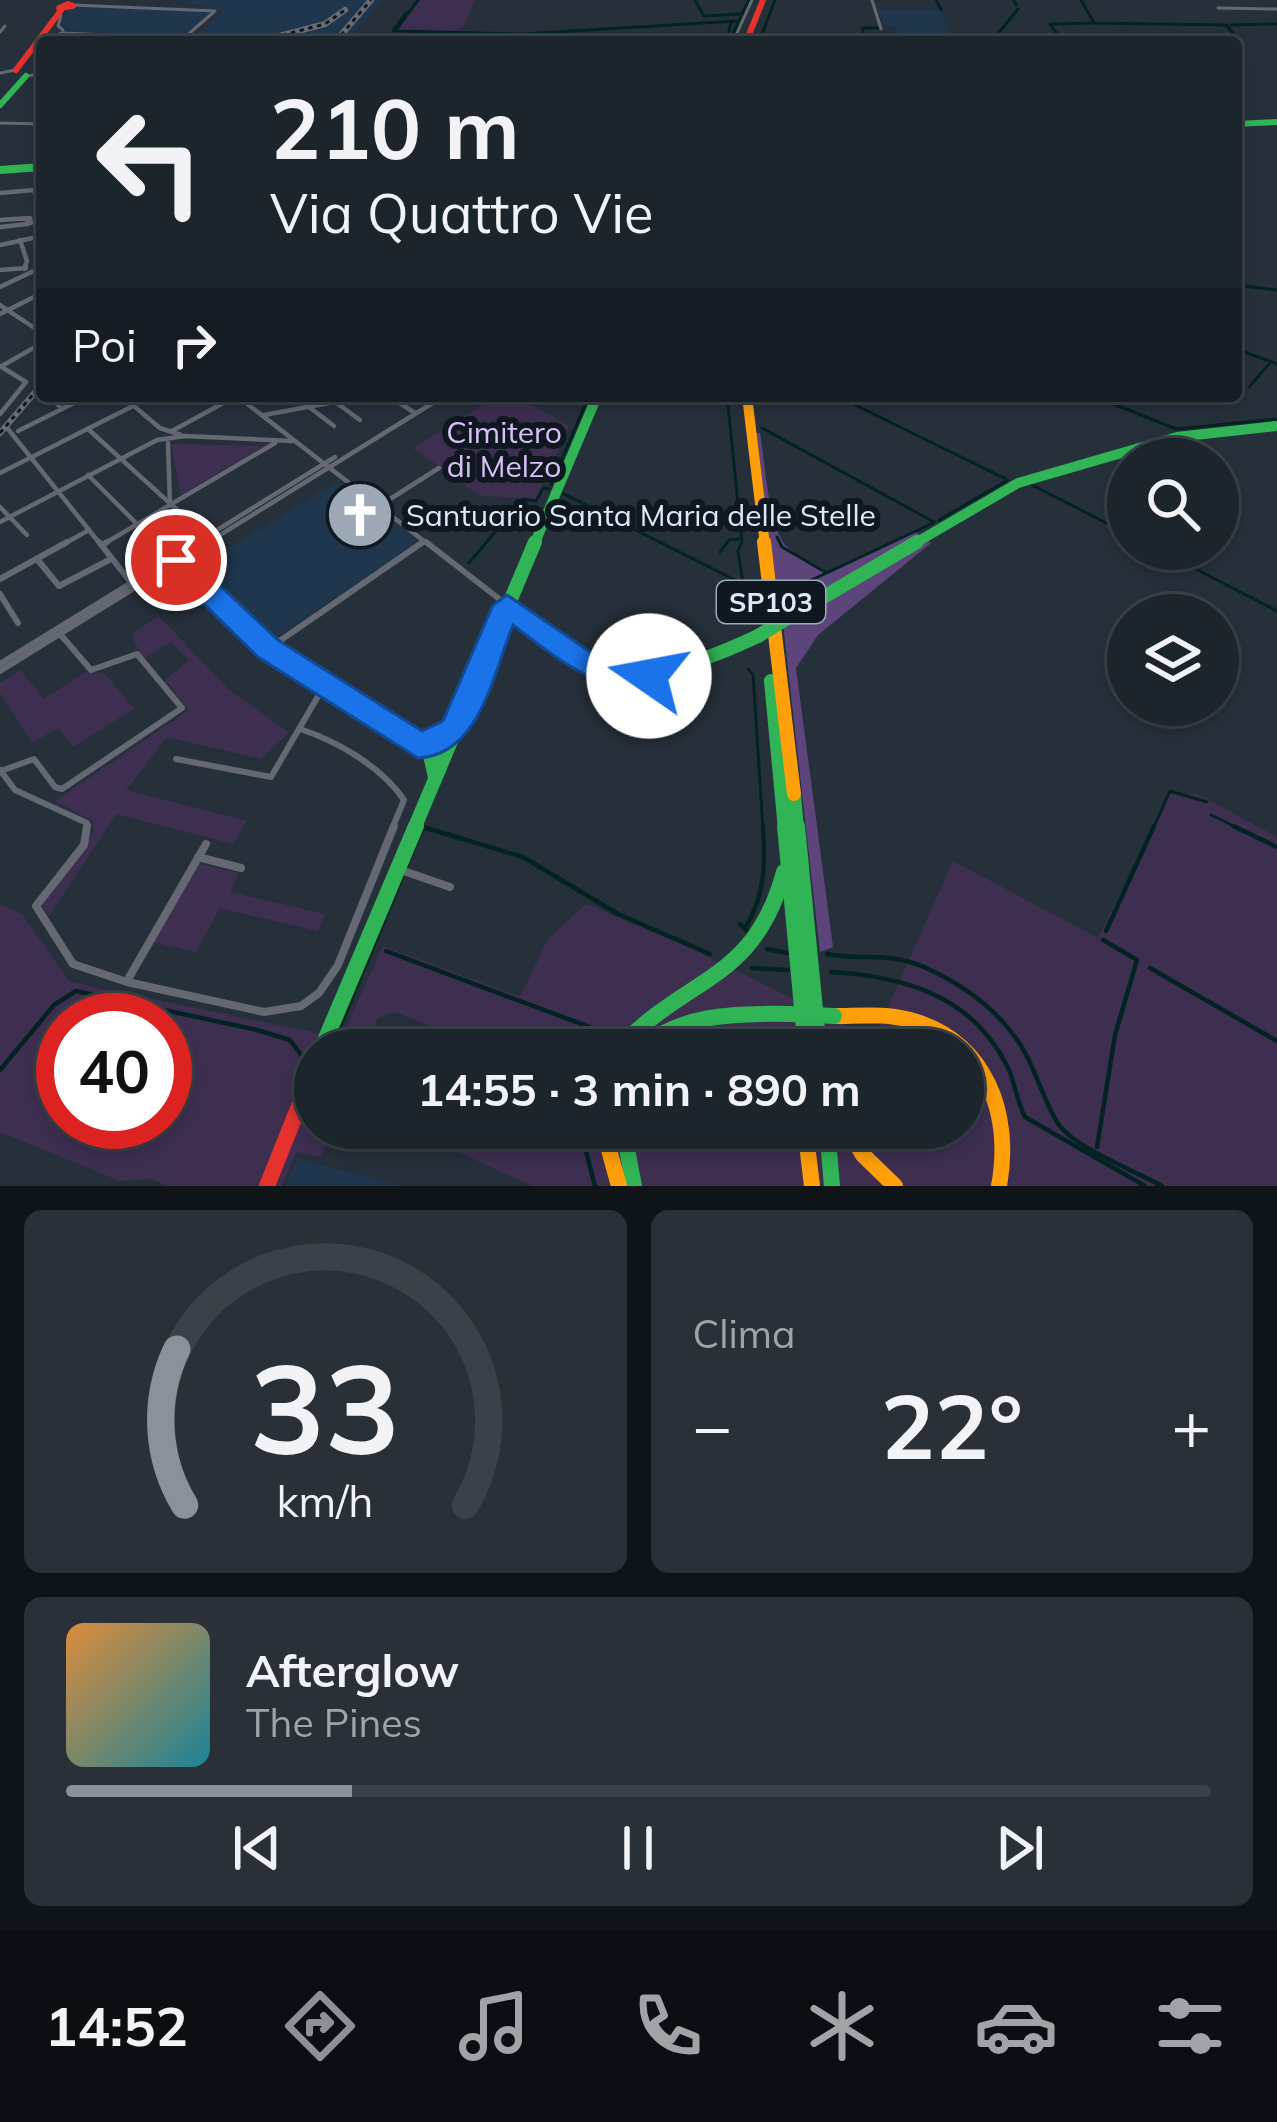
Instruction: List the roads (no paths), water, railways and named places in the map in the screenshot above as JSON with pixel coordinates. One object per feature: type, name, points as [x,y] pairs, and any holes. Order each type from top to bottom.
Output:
[{"type":"main road","points":[[746,36],[758,0]]},
{"type":"main road","points":[[0,102],[20,73]]},
{"type":"main road","points":[[1242,124],[1277,122]]},
{"type":"main road","points":[[0,171],[36,169]]},
{"type":"main road","points":[[331,1029],[403,871],[434,783],[438,751],[462,717],[594,402]]},
{"type":"main road","name":"SP103","points":[[744,402],[791,808],[805,1029]]},
{"type":"main road","points":[[507,605],[565,651],[614,672],[664,675],[728,652],[1018,483],[1177,437],[1277,426]]},
{"type":"main road","name":"SP103","points":[[635,1029],[651,1010],[731,968],[762,940],[783,890],[791,808]]},
{"type":"main road","name":"SP103","points":[[791,808],[804,826],[821,1029]]},
{"type":"main road","points":[[660,1029],[689,1016],[789,1014],[913,1021],[932,1029]]},
{"type":"main road","points":[[984,1075],[1005,1122],[1007,1153],[999,1184]]},
{"type":"main road","points":[[267,1186],[294,1118]]},
{"type":"main road","points":[[612,1149],[627,1186]]},
{"type":"main road","points":[[617,1149],[627,1186]]},
{"type":"main road","points":[[624,1149],[627,1186]]},
{"type":"main road","points":[[811,1149],[815,1186]]},
{"type":"main road","points":[[829,1149],[832,1186]]},
{"type":"main road","points":[[859,1149],[895,1186]]},
{"type":"street","points":[[175,8],[185,0]]},
{"type":"street","points":[[737,36],[758,0]]},
{"type":"street","points":[[872,0],[881,28]]},
{"type":"street","points":[[57,18],[99,4],[215,11],[186,36]]},
{"type":"street","points":[[1218,8],[1275,6]]},
{"type":"street","points":[[57,18],[78,33],[142,36]]},
{"type":"street","points":[[0,32],[5,26]]},
{"type":"street","points":[[0,123],[36,124]]},
{"type":"street","points":[[0,193],[34,190],[36,205]]},
{"type":"street","points":[[0,224],[36,222]]},
{"type":"street","points":[[0,244],[36,238]]},
{"type":"street","points":[[20,240],[28,268]]},
{"type":"street","points":[[0,270],[36,268]]},
{"type":"street","points":[[0,287],[36,270]]},
{"type":"street","points":[[0,314],[36,296]]},
{"type":"street","points":[[0,305],[36,329]]},
{"type":"street","points":[[0,366],[36,346]]},
{"type":"street","points":[[0,366],[26,381],[0,414]]},
{"type":"street","points":[[55,402],[62,409]]},
{"type":"street","points":[[18,430],[76,402]]},
{"type":"street","points":[[129,402],[166,435],[295,441]]},
{"type":"street","points":[[0,522],[228,402]]},
{"type":"street","points":[[246,402],[507,605]]},
{"type":"street","points":[[262,415],[335,402],[360,420]]},
{"type":"street","points":[[399,402],[413,412]]},
{"type":"street","points":[[0,668],[430,402]]},
{"type":"street","points":[[0,473],[133,406]]},
{"type":"street","points":[[309,407],[334,425]]},
{"type":"street","points":[[8,429],[132,583]]},
{"type":"street","points":[[88,429],[222,550]]},
{"type":"street","points":[[166,435],[170,505]]},
{"type":"street","points":[[101,545],[274,443]]},
{"type":"street","points":[[379,506],[439,468]]},
{"type":"street","points":[[88,475],[137,524]]},
{"type":"street","points":[[0,507],[27,535]]},
{"type":"street","points":[[0,579],[89,530]]},
{"type":"street","points":[[268,649],[424,541]]},
{"type":"street","points":[[176,556],[268,649],[410,742],[438,751]]},
{"type":"street","points":[[37,559],[59,586],[111,560]]},
{"type":"street","points":[[0,668],[60,634],[132,583]]},
{"type":"street","points":[[0,594],[18,622]]},
{"type":"street","points":[[60,634],[86,667],[96,669],[136,653],[181,710],[64,788],[55,787],[35,760],[0,770],[13,789],[87,822],[84,845],[41,896],[37,910],[76,966],[127,982],[271,1013],[302,1006],[324,988],[342,955],[404,800],[398,788],[337,746],[300,729]]},
{"type":"street","points":[[176,759],[271,777],[324,686]]},
{"type":"street","points":[[127,982],[206,844]]},
{"type":"street","points":[[198,857],[241,868]]},
{"type":"street","points":[[403,871],[450,886]]},
{"type":"waterway","points":[[418,0],[395,31],[523,34],[736,21]]},
{"type":"waterway","points":[[695,0],[704,16],[743,14]]},
{"type":"waterway","points":[[742,14],[749,0]]},
{"type":"waterway","points":[[761,36],[775,0]]},
{"type":"waterway","points":[[936,0],[941,10]]},
{"type":"waterway","points":[[1014,0],[1016,5]]},
{"type":"waterway","points":[[1081,0],[1094,23],[1227,25]]},
{"type":"waterway","points":[[996,36],[1018,9]]},
{"type":"waterway","points":[[393,31],[406,13]]},
{"type":"waterway","points":[[732,36],[741,16]]},
{"type":"waterway","points":[[728,36],[731,22]]},
{"type":"waterway","points":[[1058,36],[1050,24],[1093,23]]},
{"type":"waterway","points":[[1231,25],[1277,24]]},
{"type":"waterway","points":[[1228,27],[1235,36]]},
{"type":"waterway","points":[[862,36],[863,28],[878,28]]},
{"type":"waterway","points":[[1242,286],[1277,290]]},
{"type":"waterway","points":[[1242,351],[1277,364]]},
{"type":"waterway","points":[[1249,387],[1270,363]]},
{"type":"waterway","points":[[551,485],[586,402]]},
{"type":"waterway","points":[[728,402],[743,584]]},
{"type":"waterway","points":[[849,402],[1008,480],[939,520]]},
{"type":"waterway","points":[[1109,402],[1176,429],[1277,419]]},
{"type":"waterway","points":[[762,428],[934,522]]},
{"type":"waterway","points":[[1028,483],[1107,523]]},
{"type":"waterway","points":[[469,563],[523,499],[536,501],[543,488],[549,489]]},
{"type":"waterway","points":[[562,493],[743,584]]},
{"type":"waterway","points":[[782,586],[786,592],[933,523]]},
{"type":"waterway","points":[[777,537],[782,547],[825,572]]},
{"type":"waterway","points":[[720,552],[729,540],[739,539]]},
{"type":"waterway","points":[[1198,570],[1277,611]]},
{"type":"waterway","points":[[743,584],[751,588]]},
{"type":"waterway","points":[[743,584],[748,614]]},
{"type":"waterway","points":[[748,669],[753,674],[763,829]]},
{"type":"waterway","points":[[1153,829],[1170,791],[1207,802]]},
{"type":"waterway","points":[[1211,815],[1240,829]]},
{"type":"waterway","points":[[747,925],[763,877],[763,826]]},
{"type":"waterway","points":[[1106,931],[1154,826]]},
{"type":"waterway","points":[[1233,826],[1277,847]]},
{"type":"waterway","points":[[339,1029],[422,829]]},
{"type":"waterway","points":[[422,829],[428,829]]},
{"type":"waterway","points":[[422,829],[523,857],[618,914],[710,954]]},
{"type":"waterway","points":[[740,924],[751,934]]},
{"type":"waterway","points":[[1097,1147],[1115,1035],[1137,960],[1103,940]]},
{"type":"waterway","points":[[767,949],[787,953]]},
{"type":"waterway","points":[[386,951],[595,1029]]},
{"type":"waterway","points":[[827,954],[913,963],[968,992],[1014,1035],[1067,1134],[1162,1186]]},
{"type":"waterway","points":[[752,968],[788,970]]},
{"type":"waterway","points":[[1150,968],[1277,1041]]},
{"type":"waterway","points":[[831,972],[883,978],[954,1006],[991,1040],[1009,1070],[1025,1117],[1145,1186]]},
{"type":"waterway","points":[[0,1070],[54,1005],[76,991],[257,1030],[294,1045]]},
{"type":"waterway","points":[[585,1149],[595,1186]]},
{"type":"railway","points":[[340,36],[371,0]]},
{"type":"railway","points":[[279,36],[325,24],[345,10]]},
{"type":"railway","points":[[0,433],[36,391]]},
{"type":"place","name":"Santuario Santa Maria delle Stelle","points":[[360,515]]},
{"type":"park label","name":"Cimitero di Melzo","points":[[504,449]]}]
